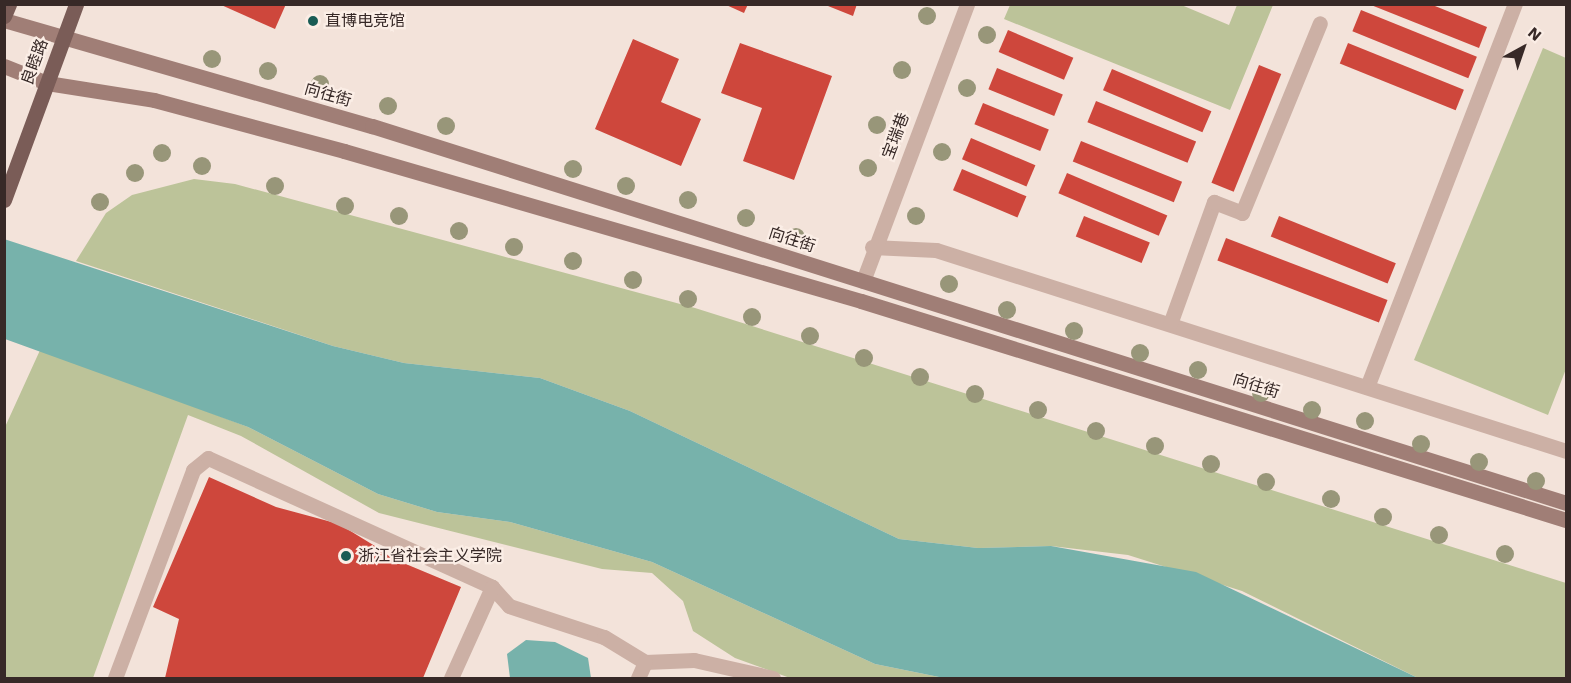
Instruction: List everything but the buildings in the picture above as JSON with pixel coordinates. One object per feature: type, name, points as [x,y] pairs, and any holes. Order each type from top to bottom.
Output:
[{"type":"main road","points":[[4,18],[9,4]]},
{"type":"main road","name":"良睦路","points":[[7,193],[76,4]]},
{"type":"street","name":"宝瑞巷","points":[[862,281],[872,247],[967,4]]},
{"type":"street","points":[[1367,387],[1515,4]]},
{"type":"street","name":"向往街","points":[[4,18],[63,38],[372,126],[1566,503]]},
{"type":"street","points":[[1170,324],[1214,202],[1242,213],[1320,22]]},
{"type":"street","points":[[4,66],[47,83],[154,100],[354,154],[861,301],[1566,520]]},
{"type":"street","points":[[872,247],[936,250],[1566,451]]},
{"type":"street","points":[[115,678],[193,470],[208,458],[492,587],[509,606],[604,638],[645,662],[694,660],[773,678]]},
{"type":"street","points":[[451,678],[492,587]]},
{"type":"street","points":[[638,678],[645,662]]},
{"type":"green space","points":[[1179,4],[1229,25],[1237,5],[1273,5],[1230,110],[1004,19],[1010,5]]},
{"type":"green space","points":[[1543,48],[1566,58],[1566,369],[1548,415],[1414,360]]},
{"type":"green space","points":[[194,179],[235,184],[695,308],[1566,583],[1566,678],[1418,678],[1242,591],[1128,555],[1051,546],[978,548],[899,539],[630,411],[540,378],[404,363],[333,346],[76,261],[106,213],[132,195]]},
{"type":"green space","points":[[41,348],[248,427],[378,494],[437,512],[510,522],[652,562],[875,664],[944,678],[790,678],[735,658],[693,631],[683,601],[652,573],[602,569],[379,513],[241,436],[188,415],[93,678],[5,678],[5,427]]},
{"type":"water","points":[[4,239],[333,346],[404,363],[540,378],[630,411],[899,539],[978,548],[1051,546],[1196,572],[1418,678],[944,678],[875,664],[652,562],[510,522],[437,512],[378,494],[248,427],[5,339]]},
{"type":"water","points":[[526,640],[555,642],[588,658],[591,678],[510,678],[507,654]]},
{"type":"place","name":"直博电竞馆","points":[[313,21]]},
{"type":"place","name":"浙江省社会主义学院","points":[[346,556]]}]
